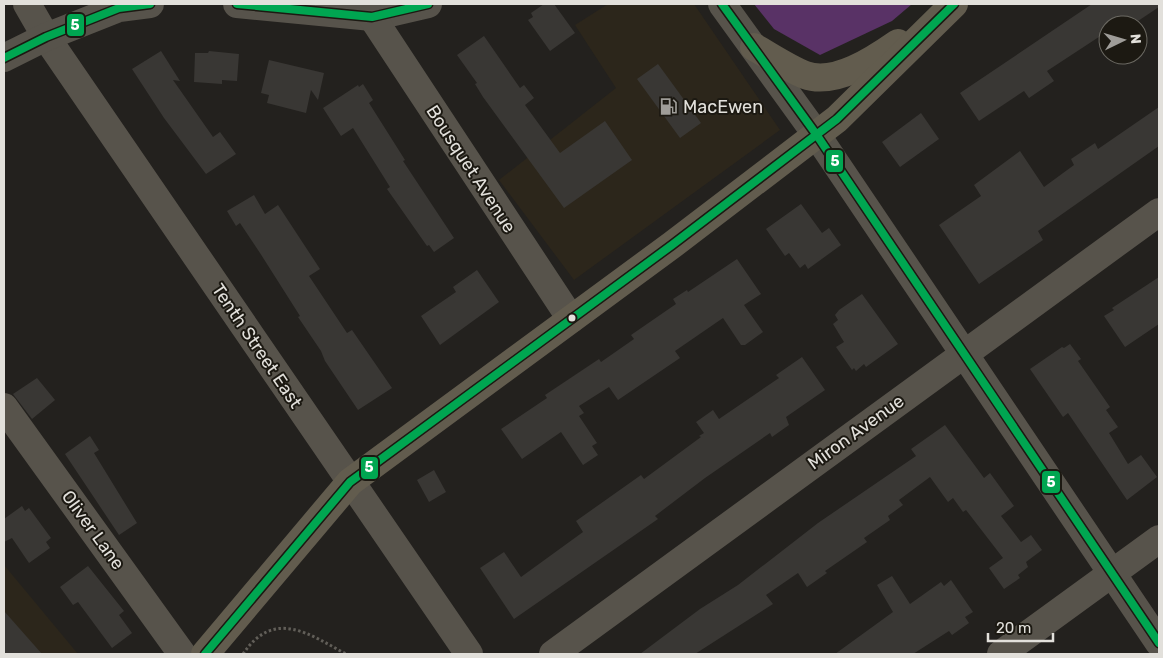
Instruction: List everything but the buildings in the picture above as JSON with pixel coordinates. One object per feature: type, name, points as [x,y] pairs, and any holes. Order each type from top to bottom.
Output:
[{"type":"main road","points":[[754,46],[806,75],[835,76],[872,61],[953,4]]},
{"type":"main road","points":[[205,654],[350,482],[837,119],[953,4]]},
{"type":"street","name":"Tenth Street East","points":[[27,4],[46,37],[469,654]]},
{"type":"street","points":[[4,58],[46,37],[119,8],[150,4]]},
{"type":"street","points":[[237,4],[372,18],[428,4]]},
{"type":"street","points":[[722,4],[816,134],[1159,643]]},
{"type":"street","name":"Bousquet Avenue","points":[[372,18],[571,319]]},
{"type":"street","name":"Miron Avenue","points":[[553,654],[1159,212]]},
{"type":"street","name":"Oliver Lane","points":[[4,406],[182,654]]},
{"type":"street","points":[[1001,654],[1159,539]]},
{"type":"path","points":[[243,654],[257,637],[269,629],[283,628],[301,630],[346,654]]},
{"type":"shaded area","points":[[608,4],[694,4],[780,130],[574,280],[499,180],[616,88],[575,25]]},
{"type":"shaded area","points":[[754,4],[912,4],[892,21],[820,55],[774,29]]},
{"type":"shaded area","points":[[4,565],[78,654],[4,654]]},
{"type":"transit line","name":"5","points":[[4,58],[46,37],[119,8],[150,4]]},
{"type":"transit line","name":"5","points":[[237,4],[372,17],[428,4]]},
{"type":"transit line","name":"5","points":[[722,4],[816,134],[1159,643]]},
{"type":"transit line","name":"5","points":[[205,654],[350,482],[672,245],[837,119],[954,4]]},
{"type":"place","name":"MacEwen","points":[[669,107]]}]
